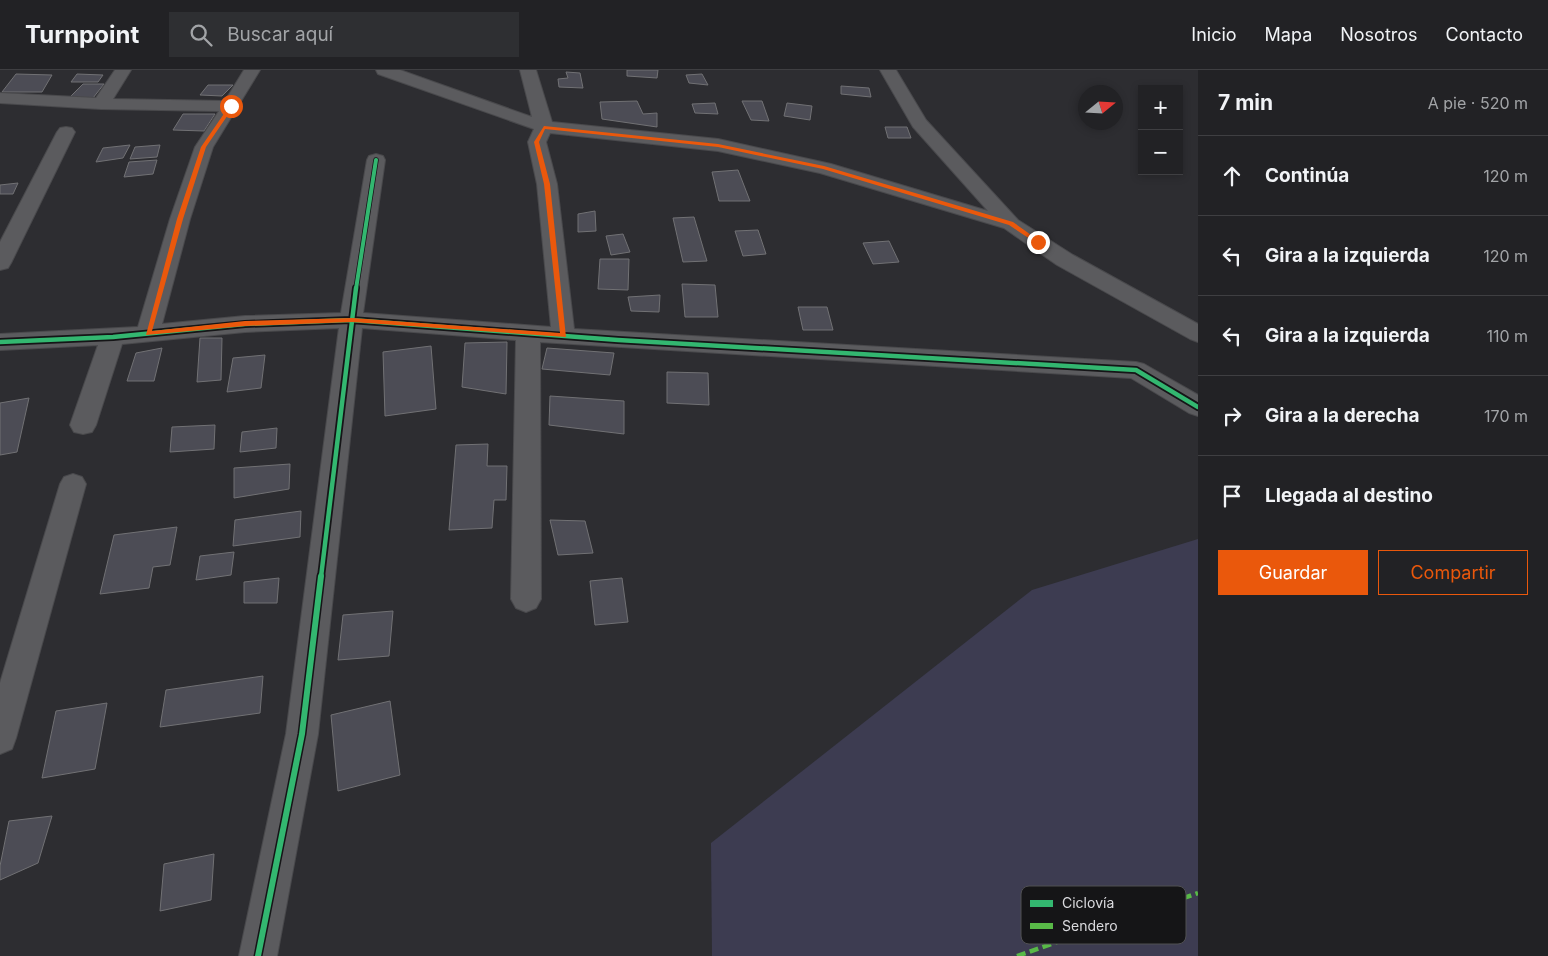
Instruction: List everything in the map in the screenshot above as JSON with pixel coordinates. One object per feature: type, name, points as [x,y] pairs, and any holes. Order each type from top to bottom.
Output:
[{"type":"street","points":[[101,104],[123,70]]},
{"type":"street","points":[[148,333],[180,219],[204,147],[252,70]]},
{"type":"street","points":[[384,70],[544,127],[718,146],[824,168],[1011,224]]},
{"type":"street","points":[[528,70],[544,127],[537,142],[547,184],[563,335]]},
{"type":"street","points":[[888,70],[919,123],[1011,224],[1065,260],[1198,334]]},
{"type":"street","points":[[0,98],[101,104],[231,106]]},
{"type":"street","points":[[0,263],[66,132]]},
{"type":"street","points":[[258,956],[302,734],[352,320],[376,160]]},
{"type":"street","points":[[0,342],[113,337],[245,324],[352,320],[628,341],[1136,370],[1198,407]]},
{"type":"street","points":[[526,599],[528,332]]},
{"type":"street","points":[[84,425],[113,337]]},
{"type":"street","points":[[0,738],[72,484]]},
{"type":"shaded area","points":[[1198,539],[1198,956],[712,956],[711,843],[1032,590]]},
{"type":"building","points":[[627,70],[658,70],[657,78],[627,76]]},
{"type":"building","points":[[566,72],[580,73],[583,88],[559,87],[558,79],[568,78]]},
{"type":"building","points":[[16,74],[52,75],[42,92],[2,92]]},
{"type":"building","points":[[77,74],[103,75],[98,82],[71,82]]},
{"type":"building","points":[[702,74],[708,85],[689,83],[686,75]]},
{"type":"building","points":[[83,84],[104,84],[93,98],[69,98]]},
{"type":"building","points":[[208,85],[233,85],[222,96],[200,95]]},
{"type":"building","points":[[841,86],[869,88],[871,97],[841,94]]},
{"type":"building","points":[[637,101],[643,114],[657,113],[657,127],[602,119],[600,102]]},
{"type":"building","points":[[742,101],[762,101],[769,121],[751,120]]},
{"type":"building","points":[[715,103],[718,114],[695,113],[692,104]]},
{"type":"building","points":[[787,103],[812,106],[810,120],[784,116]]},
{"type":"building","points":[[183,114],[215,114],[204,131],[173,130]]},
{"type":"building","points":[[885,127],[907,127],[911,138],[888,138]]},
{"type":"building","points":[[130,145],[123,158],[96,162],[103,148]]},
{"type":"building","points":[[160,145],[157,157],[130,159],[135,147]]},
{"type":"building","points":[[157,160],[153,174],[124,177],[129,162]]},
{"type":"building","points":[[738,170],[750,201],[719,201],[712,172]]},
{"type":"building","points":[[18,183],[13,194],[0,194],[0,185]]},
{"type":"building","points":[[595,211],[596,231],[578,232],[578,214]]},
{"type":"building","points":[[694,217],[707,261],[683,262],[673,218]]},
{"type":"building","points":[[758,230],[766,254],[743,256],[735,231]]},
{"type":"building","points":[[623,234],[630,252],[611,255],[606,236]]},
{"type":"building","points":[[889,241],[899,262],[873,264],[863,243]]},
{"type":"building","points":[[600,259],[629,259],[628,290],[598,289]]},
{"type":"building","points":[[682,284],[715,285],[718,317],[685,317]]},
{"type":"building","points":[[660,295],[659,312],[631,311],[628,297]]},
{"type":"building","points":[[798,307],[827,307],[833,330],[803,330]]},
{"type":"building","points":[[200,338],[222,338],[221,380],[197,382]]},
{"type":"building","points":[[507,342],[506,394],[462,387],[465,343]]},
{"type":"building","points":[[431,346],[436,409],[385,416],[383,352]]},
{"type":"building","points":[[162,348],[154,381],[127,381],[136,353]]},
{"type":"building","points":[[547,348],[614,353],[610,375],[542,369]]},
{"type":"building","points":[[265,355],[261,388],[227,392],[233,358]]},
{"type":"building","points":[[667,372],[708,373],[709,405],[667,403]]},
{"type":"building","points":[[550,396],[624,401],[624,434],[549,425]]},
{"type":"building","points":[[29,398],[17,452],[0,455],[0,403]]},
{"type":"building","points":[[215,425],[214,449],[170,452],[172,427]]},
{"type":"building","points":[[277,428],[276,448],[240,452],[242,432]]},
{"type":"building","points":[[488,444],[487,466],[507,466],[506,500],[494,500],[492,528],[449,530],[456,445]]},
{"type":"building","points":[[290,464],[289,489],[234,498],[234,468]]},
{"type":"building","points":[[301,511],[300,537],[233,546],[235,520]]},
{"type":"building","points":[[550,520],[585,521],[593,553],[558,555]]},
{"type":"building","points":[[177,527],[170,565],[153,567],[149,588],[100,594],[114,535]]},
{"type":"building","points":[[234,552],[231,575],[196,580],[200,556]]},
{"type":"building","points":[[279,578],[277,603],[244,603],[244,582]]},
{"type":"building","points":[[622,578],[628,622],[595,625],[590,581]]},
{"type":"building","points":[[393,611],[389,656],[338,660],[343,615]]},
{"type":"building","points":[[263,676],[260,713],[160,727],[166,690]]},
{"type":"building","points":[[390,701],[400,775],[338,791],[331,715]]},
{"type":"building","points":[[107,703],[95,769],[42,778],[56,711]]},
{"type":"building","points":[[52,816],[38,863],[0,880],[0,866],[9,821]]},
{"type":"building","points":[[214,854],[211,900],[160,911],[164,864]]},
{"type":"marked path","points":[[1186,897],[1198,893]]},
{"type":"marked path","points":[[1017,956],[1051,944]]},
{"type":"cycle path","points":[[258,956],[302,734],[351,320],[376,160]]},
{"type":"cycle path","points":[[0,342],[113,337],[245,324],[351,320],[618,340],[1136,370],[1198,407]]},
{"type":"route","points":[[231,106],[204,147],[180,219],[148,333],[245,324],[352,320],[563,335],[547,184],[537,142],[544,127],[718,146],[824,168],[1011,224],[1038,242]]}]
